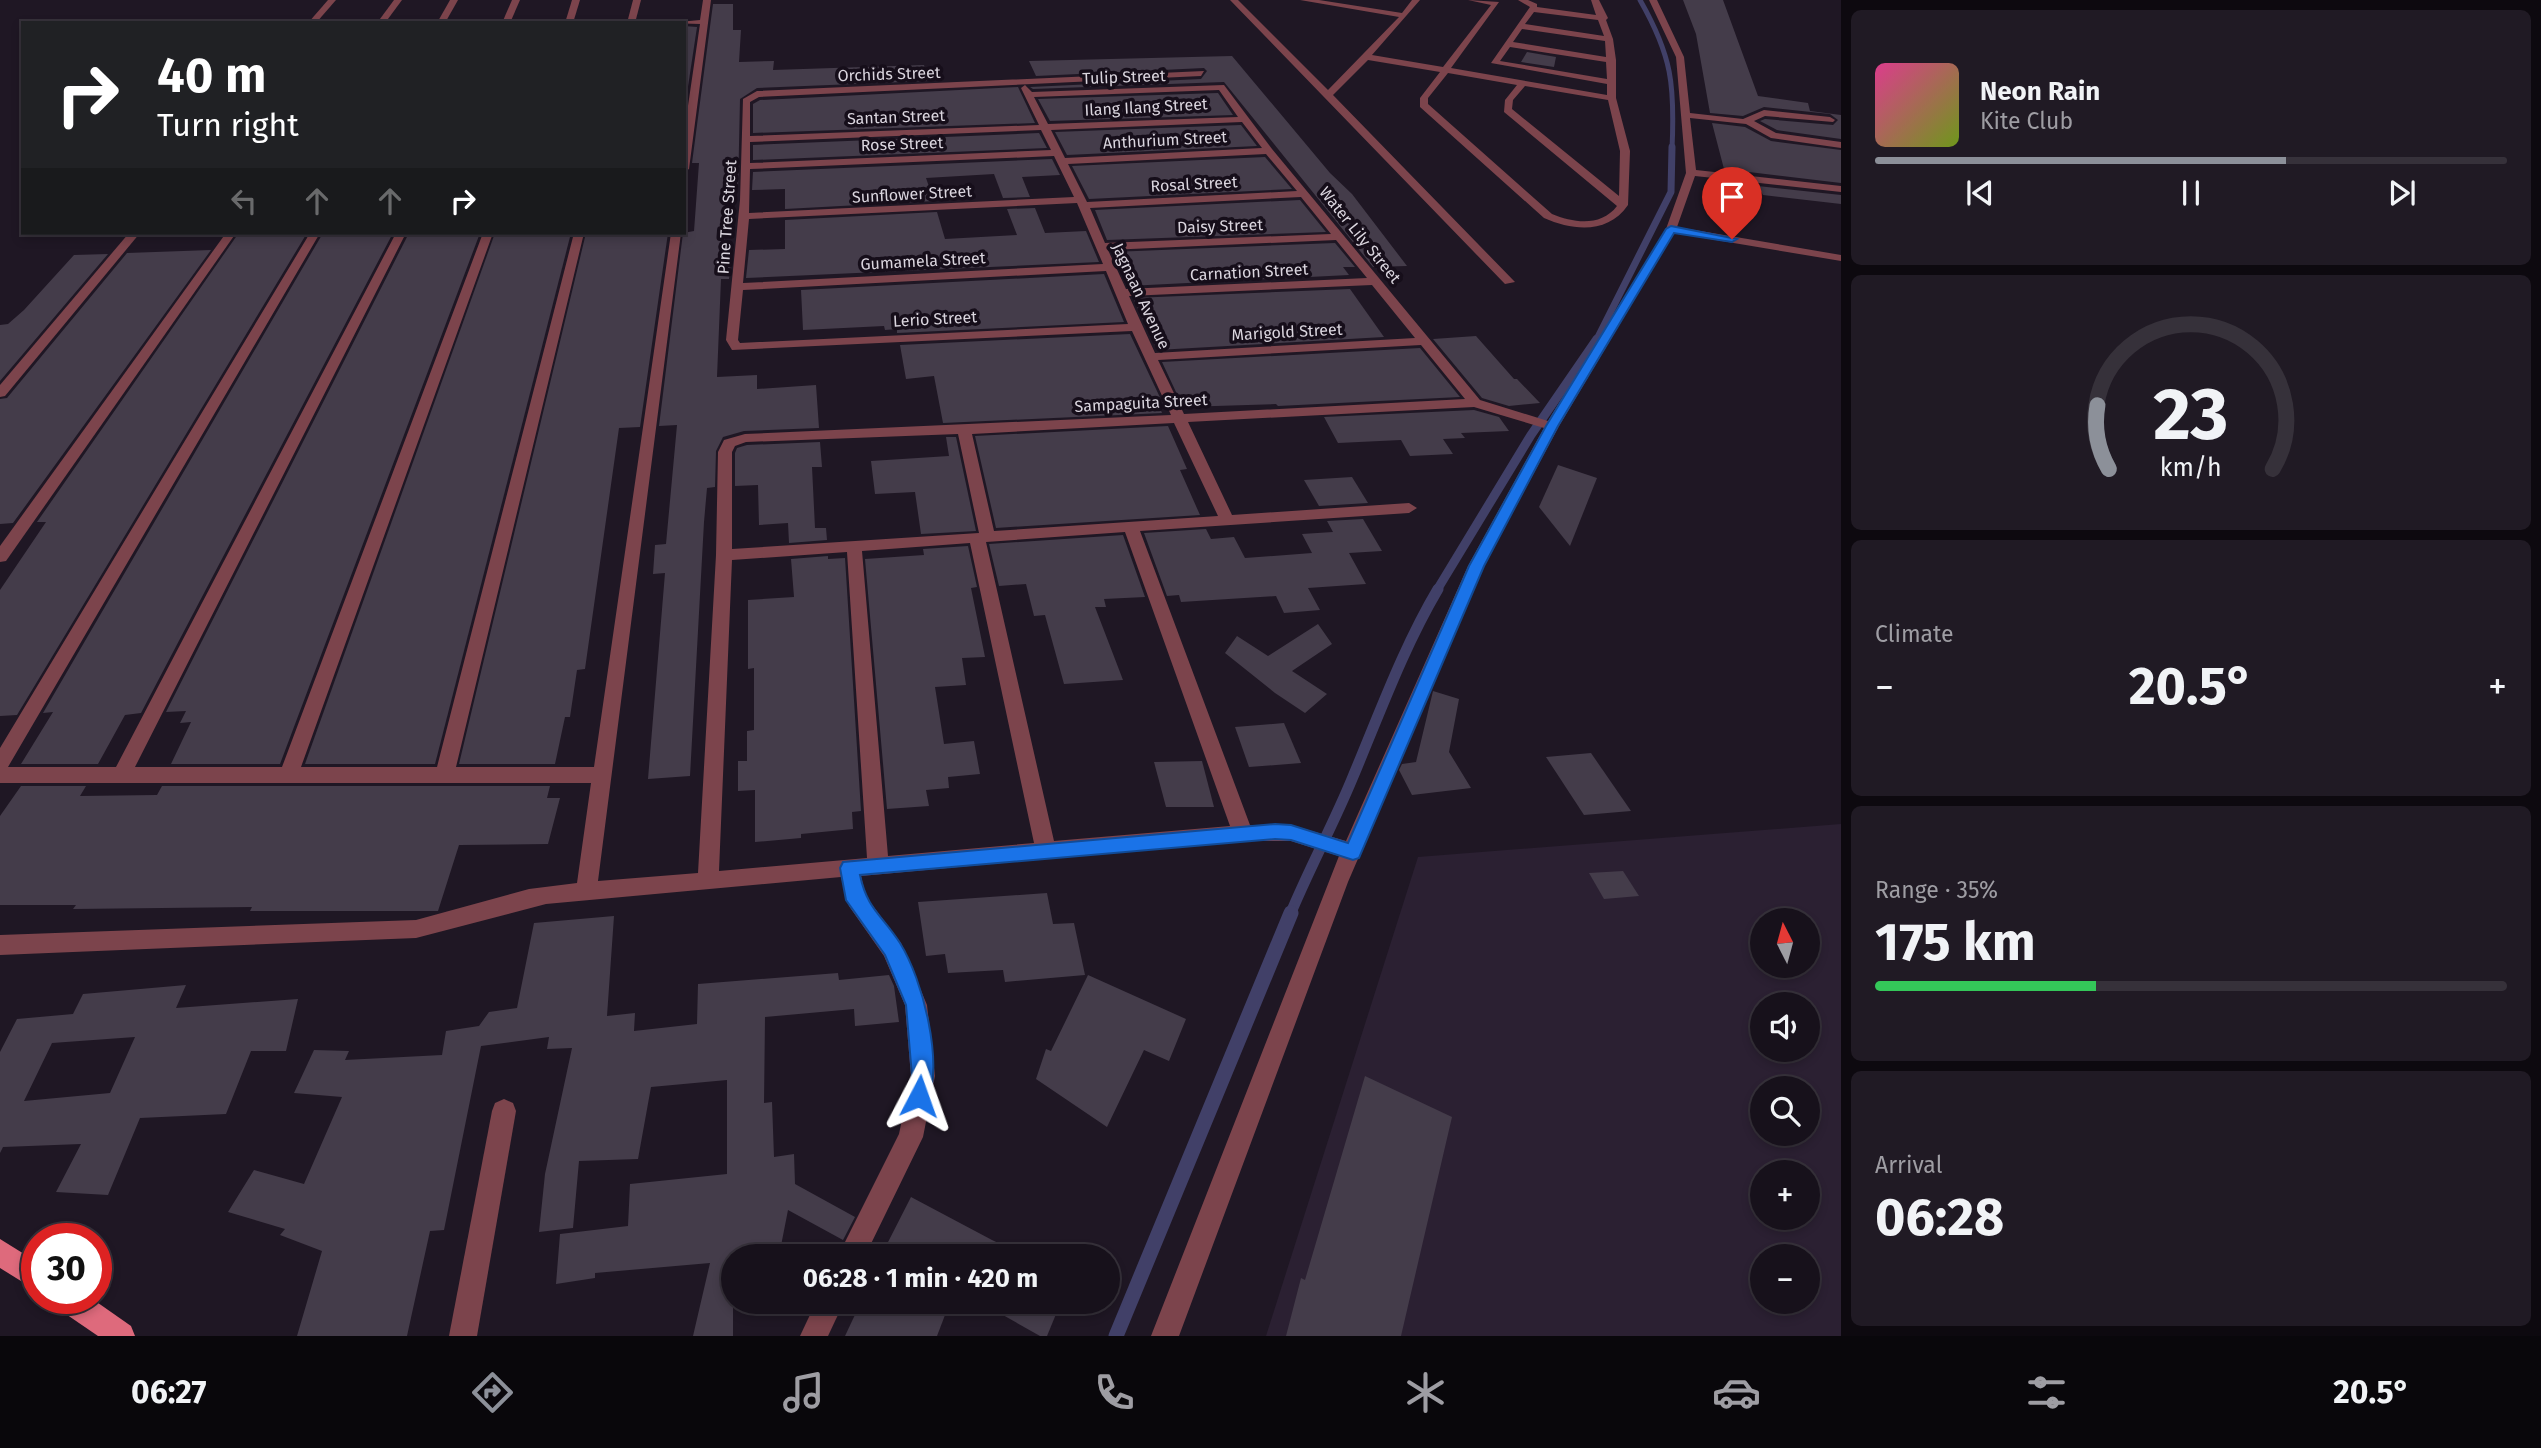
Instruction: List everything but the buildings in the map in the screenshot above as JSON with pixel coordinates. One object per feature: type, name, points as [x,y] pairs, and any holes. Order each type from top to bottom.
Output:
[{"type":"main road","points":[[0,1252],[21,1267]]},
{"type":"main road","points":[[90,1314],[121,1336]]},
{"type":"street","points":[[315,21],[332,0]]},
{"type":"street","points":[[382,21],[398,0]]},
{"type":"street","points":[[441,21],[454,0]]},
{"type":"street","points":[[507,21],[516,0]]},
{"type":"street","points":[[570,21],[576,0]]},
{"type":"street","points":[[632,21],[637,0]]},
{"type":"street","points":[[686,154],[707,0]]},
{"type":"street","points":[[1234,0],[1329,94],[1404,176],[1509,282]]},
{"type":"street","points":[[1304,0],[1340,3],[1403,15]]},
{"type":"street","points":[[1329,94],[1367,57],[1416,0]]},
{"type":"street","points":[[1472,0],[1496,4],[1424,98],[1423,105],[1545,214],[1564,221],[1600,224],[1614,218],[1623,205],[1628,172],[1626,144],[1612,99],[1609,39],[1604,18],[1595,0]]},
{"type":"street","points":[[1522,0],[1532,4],[1532,9],[1492,66],[1611,82]]},
{"type":"street","points":[[1165,1336],[1338,882],[1476,566],[1552,426],[1671,229],[1691,173],[1680,57],[1653,0]]},
{"type":"street","points":[[1532,9],[1604,18]]},
{"type":"street","points":[[686,23],[704,22]]},
{"type":"street","points":[[1521,26],[1609,39]]},
{"type":"street","points":[[1508,44],[1612,61]]},
{"type":"street","points":[[1367,57],[1612,99]]},
{"type":"street","name":"Orchids Street","points":[[757,94],[1022,83],[1026,79],[1201,73]]},
{"type":"street","name":"Jagnaan Avenue","points":[[1022,83],[1061,157],[1136,327],[1228,522]]},
{"type":"street","points":[[1522,84],[1508,100],[1507,110],[1623,205]]},
{"type":"street","name":"Tulip Street","points":[[1029,95],[1221,87]]},
{"type":"street","name":"Water Lily Street","points":[[1221,87],[1475,403]]},
{"type":"street","name":"Pine Tree Street","points":[[736,347],[732,340],[744,216],[747,102],[757,94]]},
{"type":"street","points":[[1749,122],[1758,114],[1765,113],[1830,120]]},
{"type":"street","points":[[1685,115],[1749,122],[1774,136],[1841,145]]},
{"type":"street","name":"Ilang Ilang Street","points":[[1046,127],[1247,119]]},
{"type":"street","name":"Santan Street","points":[[747,139],[1046,127]]},
{"type":"street","name":"Anthurium Street","points":[[1061,157],[1269,150]]},
{"type":"street","name":"Rose Street","points":[[747,166],[1061,157]]},
{"type":"street","points":[[1691,173],[1841,189]]},
{"type":"street","name":"Rosal Street","points":[[1082,202],[1306,194]]},
{"type":"street","name":"Sunflower Street","points":[[744,216],[1082,202]]},
{"type":"street","points":[[1671,229],[1841,258]]},
{"type":"street","points":[[0,393],[133,235]]},
{"type":"street","points":[[0,557],[231,235]]},
{"type":"street","points":[[0,764],[314,235]]},
{"type":"street","points":[[122,775],[400,235]]},
{"type":"street","points":[[289,775],[487,235]]},
{"type":"street","points":[[445,775],[579,235]]},
{"type":"street","points":[[586,892],[676,235]]},
{"type":"street","name":"Daisy Street","points":[[1101,247],[1341,236]]},
{"type":"street","name":"Gumamela Street","points":[[738,287],[1110,267]]},
{"type":"street","name":"Carnation Street","points":[[1122,293],[1377,281]]},
{"type":"street","name":"Lerio Street","points":[[736,347],[1136,327]]},
{"type":"street","name":"Marigold Street","points":[[1152,357],[1425,341]]},
{"type":"street","name":"Sampaguita Street","points":[[724,555],[725,452],[729,443],[746,438],[964,430],[1475,403],[1552,426]]},
{"type":"street","points":[[964,430],[982,538],[1046,850]]},
{"type":"street","points":[[708,882],[724,555],[1409,508]]},
{"type":"street","points":[[1131,528],[1243,833]]},
{"type":"street","points":[[854,546],[878,864]]},
{"type":"street","points":[[0,775],[602,775]]},
{"type":"street","points":[[0,946],[416,929],[443,925],[517,900],[878,864],[1243,833],[1291,832],[1353,852]]},
{"type":"street","points":[[849,868],[856,900],[893,950],[916,1005],[923,1076],[911,1137],[857,1244]]},
{"type":"street","points":[[463,1336],[504,1111]]},
{"type":"street","points":[[814,1336],[824,1314]]},
{"type":"shaded area","points":[[1841,824],[1841,1336],[1266,1336],[1418,857]]},
{"type":"waterway","points":[[1640,0],[1659,38],[1669,72],[1673,107],[1672,149]]},
{"type":"waterway","points":[[1596,341],[1671,192],[1672,147]]},
{"type":"waterway","points":[[1437,590],[1531,435],[1597,339]]},
{"type":"waterway","points":[[1290,915],[1345,796],[1403,658],[1438,589]]},
{"type":"waterway","points":[[1116,1336],[1291,913]]},
{"type":"route","points":[[919,1096],[923,1076],[916,1005],[893,950],[856,900],[849,868],[1243,833],[1291,832],[1353,852],[1476,566],[1552,426],[1671,229],[1732,239]]}]
